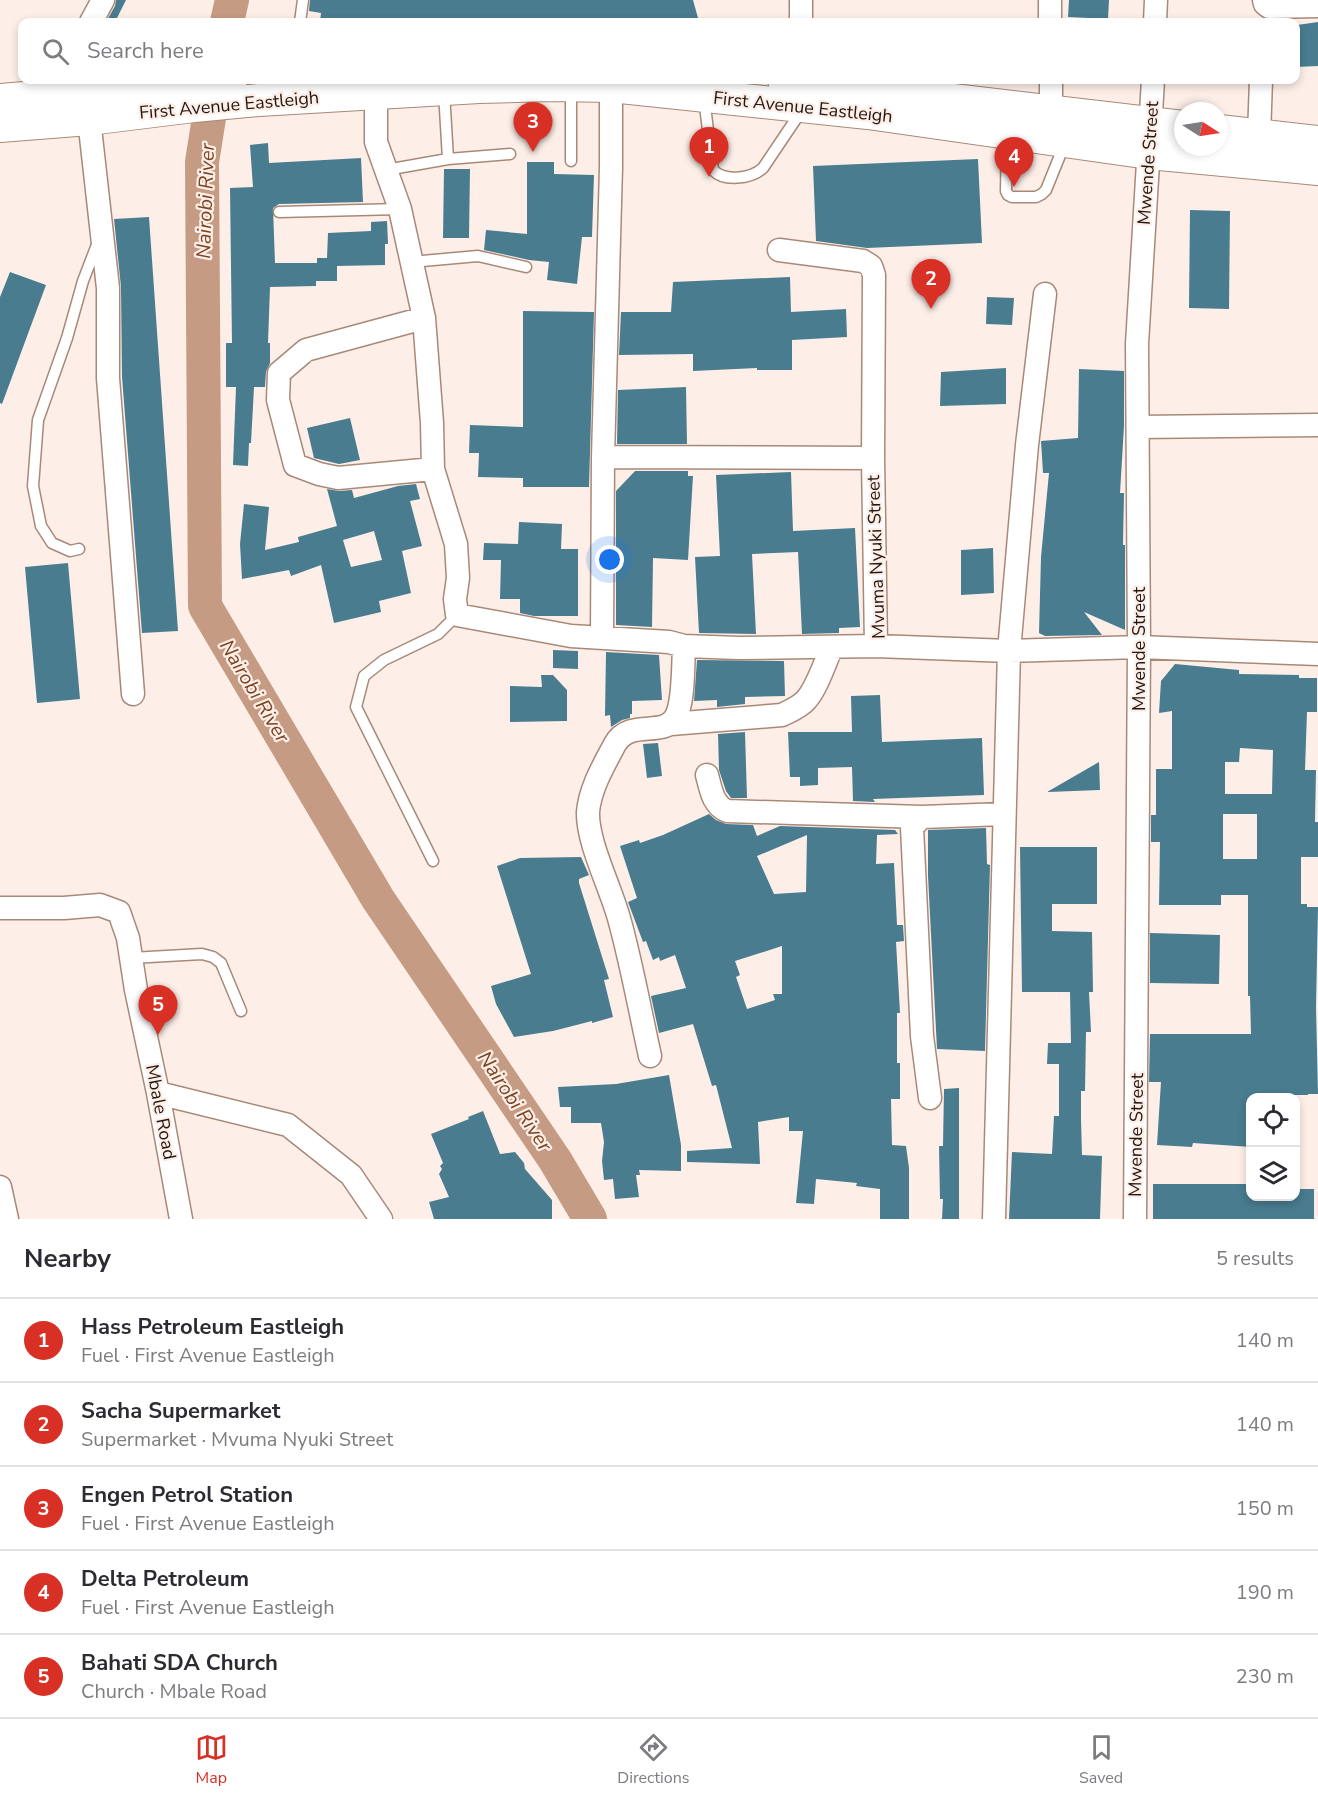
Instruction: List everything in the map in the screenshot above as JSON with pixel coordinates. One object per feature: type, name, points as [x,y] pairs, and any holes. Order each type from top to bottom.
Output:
[{"type":"main road","name":"First Avenue Eastleigh","points":[[0,126],[88,119],[193,94],[220,84]]},
{"type":"main road","name":"First Avenue Eastleigh","points":[[0,100],[56,88],[193,94],[259,100],[444,89],[571,85],[611,86],[703,96],[797,87],[1052,112],[1150,138],[1318,169]]},
{"type":"main road","name":"First Avenue Eastleigh","points":[[797,87],[868,113],[1066,140],[1150,138],[1174,131]]},
{"type":"main road","points":[[1228,132],[1318,142]]},
{"type":"street","points":[[93,18],[103,0]]},
{"type":"street","points":[[801,0],[801,18]]},
{"type":"street","points":[[1050,0],[1050,18]]},
{"type":"street","points":[[1155,18],[1156,0]]},
{"type":"street","points":[[1263,8],[1318,6]]},
{"type":"street","points":[[1051,84],[1052,112]]},
{"type":"street","name":"Mwende Street","points":[[1135,1219],[1139,647],[1137,344],[1153,84]]},
{"type":"street","points":[[1259,136],[1261,84]]},
{"type":"street","points":[[602,638],[603,457],[611,86]]},
{"type":"street","points":[[376,93],[376,142],[400,209],[424,318],[434,469],[456,544],[457,615],[571,636],[669,642],[684,646],[739,648],[876,646]]},
{"type":"street","points":[[88,119],[108,288],[108,378],[133,694]]},
{"type":"street","name":"Mvuma Nyuki Street","points":[[779,250],[863,261],[870,266],[874,275],[873,458],[876,646],[1009,651],[1139,647],[1318,654]]},
{"type":"street","points":[[994,1219],[1009,651],[1027,445],[1045,294]]},
{"type":"street","points":[[424,318],[306,350],[279,373],[278,400],[295,465],[338,478],[434,469]]},
{"type":"street","points":[[1138,427],[1318,425]]},
{"type":"street","points":[[603,457],[873,458]]},
{"type":"street","points":[[671,724],[679,709],[684,646]]},
{"type":"street","points":[[650,1056],[620,920],[591,835],[588,812],[600,772],[617,741],[627,732],[660,728],[671,724],[782,715],[796,708],[807,700],[812,692],[832,647]]},
{"type":"street","points":[[706,775],[714,800],[719,808],[727,811],[922,817],[1004,814]]},
{"type":"street","points":[[922,817],[912,827],[922,1036],[930,1098]]},
{"type":"street","name":"Mbale Road","points":[[0,908],[64,908],[100,905],[119,912],[128,938],[181,1219]]},
{"type":"street","points":[[158,1093],[288,1125],[351,1175],[381,1219]]},
{"type":"street","points":[[0,1187],[7,1219]]},
{"type":"lane","points":[[301,18],[303,0]]},
{"type":"lane","points":[[571,85],[571,161]]},
{"type":"lane","points":[[703,96],[712,170],[718,176],[751,176],[763,168],[797,87]]},
{"type":"lane","points":[[444,89],[448,159]]},
{"type":"lane","points":[[1007,132],[1006,191],[1012,197],[1036,197],[1046,190],[1066,140]]},
{"type":"lane","points":[[386,170],[448,159],[510,154]]},
{"type":"lane","points":[[279,212],[400,209]]},
{"type":"lane","points":[[79,549],[70,551],[52,543],[41,526],[33,486],[38,420],[101,233]]},
{"type":"lane","points":[[411,262],[478,256],[526,267]]},
{"type":"lane","points":[[433,861],[356,707],[364,676],[384,660],[438,634],[457,615]]},
{"type":"lane","points":[[131,958],[202,954],[213,957],[221,963],[241,1011]]},
{"type":"building","points":[[116,0],[126,0],[117,18],[108,18]]},
{"type":"building","points":[[310,0],[693,0],[698,18],[320,18],[321,13],[309,11]]},
{"type":"building","points":[[1069,0],[1109,0],[1108,18],[1068,17]]},
{"type":"building","points":[[1318,22],[1318,66],[1300,67],[1300,25]]},
{"type":"building","points":[[268,143],[269,163],[361,158],[363,202],[279,204],[273,208],[275,263],[317,263],[317,258],[327,258],[328,233],[371,231],[371,222],[387,221],[388,244],[385,244],[385,265],[337,266],[337,281],[316,281],[316,286],[270,287],[268,343],[270,343],[270,363],[266,372],[265,387],[254,387],[248,466],[233,465],[236,387],[226,387],[226,343],[232,343],[230,188],[253,187],[250,145]]},
{"type":"building","points":[[978,159],[982,243],[867,248],[816,241],[813,166]]},
{"type":"building","points":[[527,162],[554,162],[554,174],[594,175],[592,237],[582,237],[577,284],[547,280],[549,262],[484,250],[486,230],[527,234]]},
{"type":"building","points":[[444,169],[470,169],[469,238],[443,238]]},
{"type":"building","points":[[1190,210],[1230,211],[1229,309],[1189,308]]},
{"type":"building","points":[[149,217],[178,631],[142,633],[122,377],[121,287],[114,219]]},
{"type":"building","points":[[10,272],[46,285],[2,404],[0,403],[0,297]]},
{"type":"building","points":[[790,277],[791,312],[846,309],[847,337],[792,340],[792,370],[757,370],[757,368],[693,371],[693,354],[619,355],[621,312],[671,312],[673,282]]},
{"type":"building","points":[[987,297],[1014,298],[1012,325],[986,324]]},
{"type":"building","points":[[523,311],[594,312],[589,487],[523,487],[523,478],[478,477],[479,453],[469,453],[470,425],[523,427]]},
{"type":"building","points":[[1006,368],[1006,404],[940,406],[941,372]]},
{"type":"building","points":[[1079,369],[1124,371],[1124,426],[1120,493],[1124,493],[1125,630],[1084,612],[1102,635],[1045,636],[1039,633],[1041,557],[1049,473],[1043,473],[1041,441],[1078,438]]},
{"type":"building","points":[[686,387],[687,444],[617,444],[618,390]]},
{"type":"building","points":[[350,418],[360,460],[339,464],[314,458],[307,428]]},
{"type":"building","points":[[635,471],[688,471],[688,476],[693,476],[688,560],[653,558],[652,627],[616,625],[616,491]]},
{"type":"building","points":[[791,472],[793,531],[855,528],[860,627],[839,628],[839,633],[802,634],[798,552],[752,554],[756,634],[699,633],[695,557],[720,556],[716,475]]},
{"type":"building","points":[[416,484],[420,499],[410,501],[422,546],[402,551],[411,593],[379,601],[381,612],[334,623],[321,565],[291,576],[289,570],[242,579],[240,544],[244,504],[269,507],[265,550],[299,542],[298,537],[337,526],[327,489],[352,490],[354,498],[398,486]],"holes":[[[374,531],[382,560],[351,567],[343,540]]]},
{"type":"building","points":[[519,522],[562,524],[561,549],[578,549],[578,616],[534,616],[520,613],[520,599],[500,599],[501,560],[483,560],[484,543],[518,544]]},
{"type":"building","points":[[993,548],[994,593],[961,595],[961,550]]},
{"type":"building","points":[[68,563],[80,699],[37,703],[25,567]]},
{"type":"building","points":[[553,650],[578,651],[578,669],[553,668]]},
{"type":"building","points":[[606,652],[659,655],[662,700],[632,701],[630,718],[611,727],[610,715],[605,716]]},
{"type":"building","points":[[697,660],[784,661],[785,696],[745,697],[745,704],[717,707],[717,700],[694,701]]},
{"type":"building","points":[[1175,664],[1239,670],[1239,674],[1299,675],[1299,678],[1317,678],[1317,712],[1307,712],[1305,770],[1316,770],[1315,822],[1318,822],[1318,857],[1301,857],[1301,904],[1307,904],[1307,907],[1318,907],[1316,1007],[1318,1094],[1246,1093],[1246,1147],[1193,1143],[1192,1147],[1157,1145],[1161,1082],[1149,1082],[1150,1034],[1251,1034],[1250,996],[1248,996],[1248,895],[1221,895],[1221,905],[1159,905],[1160,842],[1151,842],[1151,815],[1156,815],[1156,769],[1172,769],[1172,711],[1159,713],[1161,681]],"holes":[[[1240,748],[1273,750],[1272,794],[1225,794],[1225,762],[1239,762]],[[1223,814],[1257,814],[1257,859],[1223,859]]]},
{"type":"building","points":[[541,675],[553,675],[567,690],[567,721],[510,722],[510,686],[542,687]]},
{"type":"building","points":[[880,695],[882,742],[982,738],[984,795],[873,799],[875,802],[853,801],[852,767],[818,768],[818,785],[800,786],[800,777],[790,777],[788,732],[852,732],[851,696]]},
{"type":"building","points":[[745,732],[747,798],[731,798],[726,791],[719,770],[718,734]]},
{"type":"building","points":[[658,743],[662,776],[647,778],[643,744]]},
{"type":"building","points":[[1099,762],[1100,790],[1047,792]]},
{"type":"building","points":[[709,814],[726,824],[753,825],[757,836],[780,826],[895,830],[898,834],[877,835],[876,864],[894,863],[897,925],[903,925],[904,941],[896,942],[900,1013],[897,1013],[897,1063],[900,1063],[900,1099],[891,1099],[892,1145],[906,1146],[909,1168],[909,1219],[880,1219],[880,1189],[856,1186],[857,1183],[816,1179],[814,1204],[796,1203],[803,1131],[789,1131],[789,1117],[758,1122],[760,1164],[687,1162],[687,1151],[732,1148],[716,1085],[712,1086],[693,1024],[659,1033],[651,996],[686,988],[675,955],[660,961],[659,957],[653,960],[646,941],[643,942],[628,902],[637,898],[620,846],[639,840],[640,843]],"holes":[[[807,835],[806,892],[774,894],[757,856]],[[782,946],[782,994],[773,994],[775,1000],[747,1009],[736,977],[740,975],[735,961]]]},
{"type":"building","points":[[986,828],[987,864],[990,865],[985,1051],[937,1049],[928,876],[928,830]]},
{"type":"building","points":[[1020,847],[1097,847],[1097,904],[1052,904],[1052,931],[1092,932],[1093,992],[1089,992],[1091,1032],[1086,1032],[1085,1091],[1081,1091],[1082,1155],[1102,1156],[1100,1219],[1009,1219],[1012,1152],[1052,1154],[1054,1116],[1059,1116],[1059,1064],[1047,1064],[1048,1043],[1071,1043],[1070,992],[1022,992]]},
{"type":"building","points":[[581,857],[589,875],[579,879],[579,883],[609,979],[604,980],[613,1017],[553,1031],[514,1037],[496,1004],[491,986],[531,974],[497,866],[520,858]]},
{"type":"building","points":[[1150,933],[1220,935],[1219,984],[1150,983]]},
{"type":"building","points":[[669,1075],[681,1145],[681,1171],[639,1170],[640,1175],[636,1175],[639,1197],[615,1199],[613,1179],[604,1180],[602,1161],[604,1142],[601,1123],[571,1123],[571,1107],[560,1107],[558,1087],[616,1084]]},
{"type":"building","points":[[959,1088],[959,1219],[942,1219],[943,1199],[940,1199],[939,1146],[943,1146],[944,1089]]},
{"type":"building","points":[[483,1111],[500,1154],[515,1152],[524,1163],[525,1169],[552,1200],[552,1219],[434,1219],[429,1202],[449,1197],[439,1174],[443,1163],[431,1134]]},
{"type":"building","points":[[1153,1184],[1246,1184],[1246,1201],[1300,1201],[1300,1189],[1314,1189],[1314,1219],[1153,1219]]},
{"type":"waterway","name":"Nairobi River","points":[[228,18],[232,0]]},
{"type":"waterway","name":"Nairobi River","points":[[214,84],[202,162],[205,606],[378,899],[555,1160],[590,1219]]},
{"type":"place","name":"Engen Petrol Station","points":[[533,152]]},
{"type":"place","name":"Hass Petroleum Eastleigh","points":[[709,177]]},
{"type":"place","name":"Delta Petroleum","points":[[1014,187]]},
{"type":"place","name":"Sacha Supermarket","points":[[931,309]]},
{"type":"place","name":"Bahati SDA Church","points":[[158,1035]]}]
